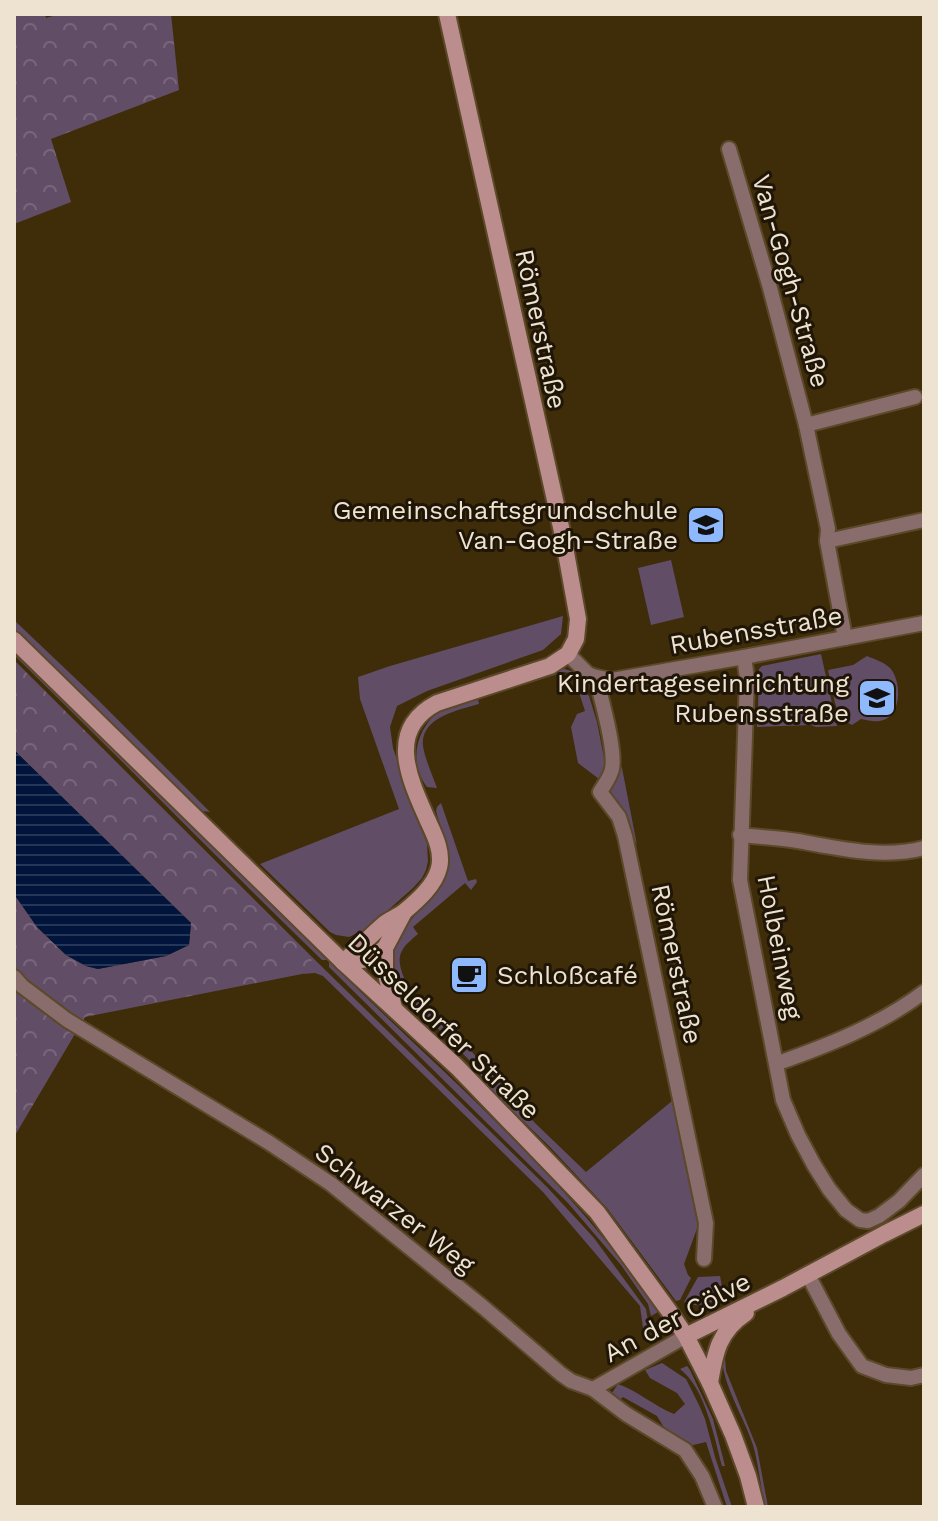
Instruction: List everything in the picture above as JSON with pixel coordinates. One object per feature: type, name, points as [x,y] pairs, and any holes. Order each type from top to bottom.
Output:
[{"type":"street","name":"Römerstraße","points":[[447,14],[563,536],[578,619],[576,639],[568,654]]},
{"type":"street","name":"Van-Gogh-Straße","points":[[729,149],[806,425],[828,529],[827,541],[845,638]]},
{"type":"street","name":"Van-Gogh-Straße","points":[[806,425],[915,397]]},
{"type":"street","points":[[827,541],[924,520]]},
{"type":"street","name":"Rubensstraße","points":[[596,677],[612,680],[924,623]]},
{"type":"street","name":"Düsseldorfer Straße","points":[[14,640],[343,962],[457,1067],[597,1212],[686,1336],[710,1383],[743,1462],[756,1507]]},
{"type":"street","points":[[343,962],[385,923],[403,913],[430,887],[439,870],[440,856],[407,762],[405,748],[411,726],[425,709],[550,666],[568,654],[588,674],[596,677]]},
{"type":"street","name":"Holbeinweg","points":[[744,657],[747,678],[740,880],[783,1100],[798,1135],[829,1189],[846,1210],[860,1220],[868,1221],[879,1216],[924,1175]]},
{"type":"street","name":"Römerstraße","points":[[596,677],[613,766],[600,792],[619,817],[628,845],[706,1223],[704,1259]]},
{"type":"street","points":[[740,835],[795,840],[870,853],[924,848]]},
{"type":"street","points":[[343,962],[370,959],[385,948],[403,913]]},
{"type":"street","points":[[385,948],[385,970],[395,1009]]},
{"type":"street","name":"Schwarzer Weg","points":[[14,977],[67,1020],[268,1142],[331,1184],[561,1374],[593,1389],[626,1414],[685,1450],[702,1476],[715,1507]]},
{"type":"street","points":[[778,1063],[828,1045],[880,1020],[924,992]]},
{"type":"street","name":"An der Cölve","points":[[593,1389],[686,1336],[924,1214]]},
{"type":"street","points":[[808,1275],[839,1334],[862,1366],[886,1375],[911,1378],[924,1375]]},
{"type":"street","name":"An der Cölve","points":[[710,1383],[722,1336],[735,1320],[783,1288]]},
{"type":"green space","points":[[14,14],[45,14],[46,18],[60,14],[171,14],[179,90],[51,139],[71,202],[14,224]]},
{"type":"green space","points":[[671,560],[684,617],[651,625],[638,568]]},
{"type":"green space","points":[[563,616],[561,634],[543,650],[427,691],[397,706],[390,727],[393,748],[427,844],[426,870],[413,888],[368,928],[349,937],[330,932],[260,864],[399,809],[360,699],[358,677]]},
{"type":"green space","points":[[14,620],[210,812],[198,807],[14,629]]},
{"type":"green space","points":[[14,649],[327,960],[322,960],[14,655]]},
{"type":"green space","points":[[821,654],[837,726],[757,727],[757,714],[760,714],[759,669]]},
{"type":"green space","points":[[867,656],[885,664],[894,673],[898,687],[897,703],[886,719],[861,719],[852,725],[841,719],[828,670],[853,665]]},
{"type":"green space","points":[[14,660],[312,957],[311,964],[302,974],[85,1017],[14,1137],[14,894],[37,927],[66,955],[98,969],[166,956],[189,945],[191,923],[14,750]]},
{"type":"green space","points":[[561,668],[577,677],[564,672],[478,699],[479,704],[442,716],[434,722],[424,736],[423,746],[437,788],[427,787],[417,766],[416,755],[426,725],[441,709]]},
{"type":"green space","points":[[576,683],[589,696],[597,722],[606,768],[599,779],[578,763],[571,727],[577,714],[585,711]]},
{"type":"green space","points":[[619,764],[622,768],[637,845],[610,793]]},
{"type":"green space","points":[[441,803],[468,881],[476,879],[477,882],[471,890],[465,883],[413,927],[418,934],[401,953],[404,978],[401,981],[472,1052],[535,1123],[586,1172],[672,1101],[698,1226],[684,1264],[691,1278],[680,1300],[676,1301],[607,1208],[493,1092],[471,1062],[402,992],[393,972],[392,955],[397,940],[430,898],[447,866],[447,845],[436,811]]},
{"type":"green space","points":[[312,957],[547,1187],[594,1238],[646,1309],[650,1333],[645,1342],[640,1306],[543,1192],[323,976],[302,974]]},
{"type":"green space","points":[[329,961],[545,1172],[586,1217],[658,1312],[651,1316],[648,1304],[621,1265],[568,1203],[329,967]]},
{"type":"green space","points":[[720,1276],[724,1297],[699,1305],[684,1302],[698,1277]]},
{"type":"green space","points":[[722,1356],[757,1448],[768,1507],[753,1445],[729,1389]]},
{"type":"green space","points":[[662,1363],[686,1379],[699,1405],[732,1507],[727,1507],[706,1442],[689,1446],[663,1426],[657,1416],[623,1397],[618,1401],[612,1393],[618,1384],[674,1414],[685,1404],[677,1393],[650,1378],[645,1370]]},
{"type":"green space","points":[[687,1366],[713,1419],[725,1466],[722,1466],[702,1400],[689,1377],[680,1369]]},
{"type":"water","points":[[14,750],[191,923],[189,945],[166,956],[98,969],[66,955],[37,927],[14,894]]},
{"type":"place","name":"Gemeinschaftsgrundschule Van-Gogh-Straße","points":[[706,525]]},
{"type":"place","name":"Kindertageseinrichtung Rubensstraße","points":[[877,698]]},
{"type":"place","name":"Schloßcafé","points":[[469,975]]}]
